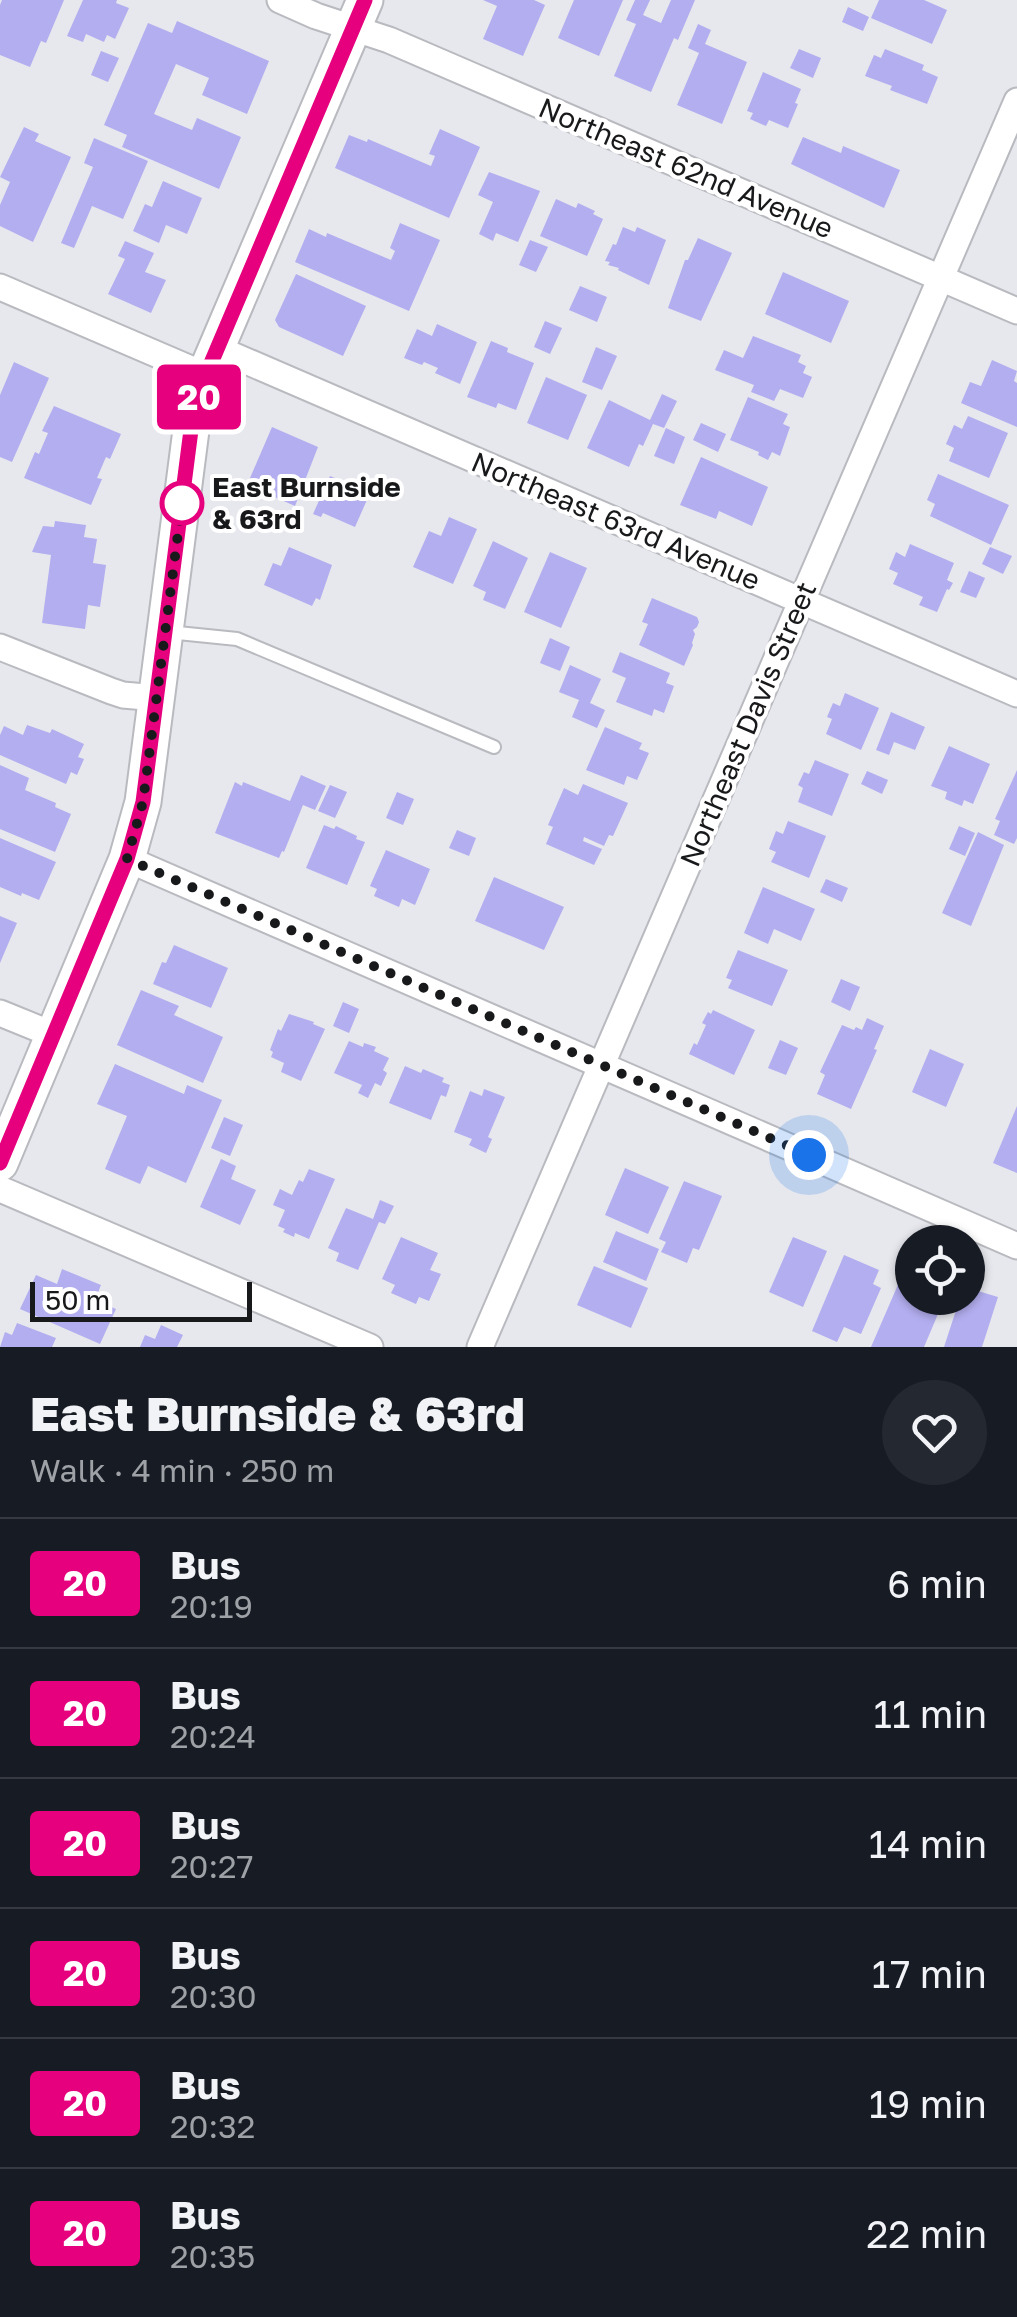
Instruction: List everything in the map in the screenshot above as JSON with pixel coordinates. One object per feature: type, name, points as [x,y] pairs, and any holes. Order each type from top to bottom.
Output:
[{"type":"main road","points":[[0,1163],[127,859],[143,802],[191,430],[211,362],[359,14]]},
{"type":"street","name":"Northeast 62nd Avenue","points":[[280,0],[316,16],[359,14],[389,40],[1017,311]]},
{"type":"street","name":"Northeast Davis Street","points":[[480,1347],[1017,101]]},
{"type":"street","name":"Northeast 63rd Avenue","points":[[0,287],[211,362],[801,600],[1017,694]]},
{"type":"street","points":[[0,647],[111,690],[157,698]]},
{"type":"street","points":[[127,859],[1017,1246]]},
{"type":"street","points":[[0,1013],[54,1035]]},
{"type":"street","points":[[0,1189],[370,1347]]},
{"type":"lane","points":[[166,632],[236,639],[494,746]]},
{"type":"building","points":[[2,0],[64,0],[46,43],[41,41],[30,67],[0,55]]},
{"type":"building","points":[[83,0],[117,0],[116,3],[129,8],[115,39],[107,35],[104,42],[86,34],[83,42],[67,36]]},
{"type":"building","points":[[483,0],[534,0],[545,5],[523,56],[483,39],[497,6]]},
{"type":"building","points":[[574,0],[623,0],[599,56],[558,38]]},
{"type":"building","points":[[635,0],[650,0],[643,15],[661,23],[671,0],[695,0],[651,92],[614,76],[636,24],[626,20]]},
{"type":"building","points":[[879,0],[924,0],[947,10],[932,44],[871,18]]},
{"type":"building","points":[[848,7],[869,17],[863,31],[842,22]]},
{"type":"building","points":[[177,21],[269,61],[247,114],[202,95],[209,78],[176,64],[154,114],[192,130],[197,118],[241,137],[219,189],[122,147],[127,135],[104,125],[148,23],[172,33]]},
{"type":"building","points":[[698,24],[711,30],[705,44],[747,62],[722,124],[677,105],[699,53],[688,48]]},
{"type":"building","points":[[799,49],[821,58],[813,78],[790,68]]},
{"type":"building","points":[[885,49],[924,65],[922,70],[938,77],[927,104],[865,76],[874,55],[881,58]]},
{"type":"building","points":[[101,51],[119,58],[108,82],[91,75]]},
{"type":"building","points":[[763,72],[801,89],[788,128],[769,120],[766,126],[750,119],[753,113],[747,111]]},
{"type":"building","points":[[24,127],[39,134],[35,141],[71,157],[33,242],[0,226],[0,205],[10,182],[0,177]]},
{"type":"building","points":[[440,129],[480,147],[449,218],[335,168],[349,135],[431,166],[435,156],[429,154]]},
{"type":"building","points":[[803,137],[841,153],[843,146],[900,170],[884,208],[791,164]]},
{"type":"building","points":[[94,138],[148,161],[123,219],[92,206],[74,248],[61,243],[93,167],[84,163]]},
{"type":"building","points":[[489,172],[540,191],[518,242],[496,233],[493,241],[479,234],[493,202],[478,195]]},
{"type":"building","points":[[163,181],[202,198],[187,234],[166,225],[159,243],[133,231],[145,204],[152,207]]},
{"type":"building","points":[[556,199],[576,208],[578,203],[603,219],[587,256],[540,236]]},
{"type":"building","points":[[400,223],[440,240],[409,311],[295,262],[309,229],[391,260],[395,251],[390,248]]},
{"type":"building","points":[[623,227],[635,232],[637,227],[666,240],[649,285],[605,261]]},
{"type":"building","points":[[698,238],[732,253],[701,321],[668,308],[685,260]]},
{"type":"building","points":[[530,240],[548,247],[536,272],[519,265]]},
{"type":"building","points":[[125,241],[154,253],[145,272],[166,280],[151,313],[108,294],[125,259],[118,256]]},
{"type":"building","points":[[783,272],[849,301],[831,343],[765,314]]},
{"type":"building","points":[[296,274],[366,306],[343,356],[279,327],[275,320]]},
{"type":"building","points":[[580,286],[607,297],[597,322],[569,310]]},
{"type":"building","points":[[545,321],[562,328],[550,354],[534,347]]},
{"type":"building","points":[[437,324],[477,342],[460,384],[435,373],[438,368],[404,358],[417,329],[432,336]]},
{"type":"building","points":[[753,336],[801,355],[798,362],[806,366],[803,373],[812,377],[803,398],[780,389],[774,401],[751,392],[754,385],[715,370],[724,350],[743,358]]},
{"type":"building","points":[[491,341],[534,363],[516,410],[498,403],[496,408],[467,397]]},
{"type":"building","points":[[596,347],[617,356],[602,390],[582,382]]},
{"type":"building","points":[[992,360],[1017,371],[1017,427],[961,403],[970,382],[981,386]]},
{"type":"building","points":[[14,362],[49,378],[12,462],[0,457],[0,395]]},
{"type":"building","points":[[546,377],[587,395],[568,440],[527,423]]},
{"type":"building","points":[[662,394],[677,401],[664,428],[653,424],[629,467],[587,448],[609,400],[650,420]]},
{"type":"building","points":[[748,397],[788,414],[783,424],[790,427],[780,456],[772,452],[768,460],[730,440]]},
{"type":"building","points":[[54,406],[121,434],[97,478],[102,479],[91,505],[24,478],[48,433],[42,431]]},
{"type":"building","points":[[968,416],[1008,433],[989,478],[949,461],[954,448],[946,444],[954,425],[962,429]]},
{"type":"building","points":[[701,423],[726,434],[718,452],[693,440]]},
{"type":"building","points":[[272,427],[318,447],[295,506],[247,485]]},
{"type":"building","points":[[666,428],[685,437],[674,464],[654,456]]},
{"type":"building","points":[[701,457],[768,487],[752,526],[719,511],[716,519],[680,505]]},
{"type":"building","points":[[938,474],[1009,505],[991,545],[930,516],[935,504],[927,500]]},
{"type":"building","points":[[330,476],[370,493],[355,527],[323,513],[321,517],[313,514]]},
{"type":"building","points":[[449,517],[477,529],[453,584],[413,567],[429,531],[441,536]]},
{"type":"building","points":[[55,521],[86,525],[84,537],[97,539],[93,563],[106,565],[100,607],[88,605],[85,629],[42,623],[51,555],[32,552],[43,526],[54,527]]},
{"type":"building","points":[[493,541],[528,558],[505,609],[483,600],[486,592],[473,586]]},
{"type":"building","points":[[910,544],[954,563],[947,580],[953,583],[937,612],[919,605],[923,597],[893,584],[898,573],[889,569],[896,552],[905,557]]},
{"type":"building","points":[[289,547],[332,565],[320,600],[316,598],[312,606],[264,585],[273,563],[281,566]]},
{"type":"building","points":[[990,547],[1012,556],[1003,574],[982,564]]},
{"type":"building","points":[[550,552],[587,568],[561,628],[524,612]]},
{"type":"building","points":[[969,571],[985,578],[976,598],[960,592]]},
{"type":"building","points":[[652,598],[697,617],[693,645],[684,666],[639,645],[648,624],[642,622]]},
{"type":"building","points":[[550,638],[570,647],[560,671],[540,663]]},
{"type":"building","points":[[620,652],[670,673],[666,683],[674,686],[664,713],[654,709],[652,716],[616,702],[626,678],[612,672]]},
{"type":"building","points":[[570,665],[601,679],[590,703],[605,710],[597,728],[572,717],[579,700],[559,692]]},
{"type":"building","points":[[845,693],[879,708],[861,750],[826,734],[833,703],[840,706]]},
{"type":"building","points":[[891,712],[925,727],[915,750],[894,742],[889,755],[876,750]]},
{"type":"building","points":[[27,725],[50,733],[52,729],[84,744],[78,757],[84,759],[77,775],[71,772],[66,784],[0,755],[4,726],[23,735]]},
{"type":"building","points":[[605,727],[642,743],[639,749],[649,753],[637,780],[627,776],[624,785],[586,770]]},
{"type":"building","points":[[949,746],[990,764],[973,804],[964,800],[962,806],[945,799],[947,792],[931,786]]},
{"type":"building","points":[[815,760],[849,774],[832,816],[798,802],[803,788],[798,785]]},
{"type":"building","points":[[0,765],[29,778],[25,790],[71,814],[55,852],[0,829]]},
{"type":"building","points":[[1017,770],[1014,844],[994,835],[1000,821],[995,819]]},
{"type":"building","points":[[867,771],[888,780],[882,794],[861,784]]},
{"type":"building","points":[[301,775],[326,786],[315,810],[303,805],[279,858],[215,833],[235,782],[290,801]]},
{"type":"building","points":[[583,784],[628,803],[604,846],[584,837],[583,841],[602,849],[594,865],[546,844],[553,827],[548,825],[564,788],[578,795]]},
{"type":"building","points":[[330,785],[347,792],[335,818],[318,811]]},
{"type":"building","points":[[397,792],[414,799],[403,825],[386,818]]},
{"type":"building","points":[[788,821],[826,836],[809,878],[771,862],[776,852],[769,849],[776,831],[783,834]]},
{"type":"building","points":[[324,825],[334,829],[336,826],[365,842],[347,885],[306,868]]},
{"type":"building","points":[[959,826],[975,833],[965,856],[949,849]]},
{"type":"building","points":[[457,830],[476,838],[469,856],[449,848]]},
{"type":"building","points":[[978,832],[1004,845],[971,926],[942,913]]},
{"type":"building","points":[[0,838],[56,862],[39,900],[0,887]]},
{"type":"building","points":[[386,850],[430,869],[415,905],[402,899],[399,907],[374,896],[377,889],[370,886]]},
{"type":"building","points":[[494,877],[564,907],[544,950],[475,921]]},
{"type":"building","points":[[826,879],[848,888],[842,902],[820,892]]},
{"type":"building","points":[[763,887],[815,909],[801,941],[774,929],[768,944],[744,933]]},
{"type":"building","points":[[0,916],[17,923],[0,963]]},
{"type":"building","points":[[174,945],[228,968],[211,1008],[153,984]]},
{"type":"building","points":[[738,950],[788,970],[772,1006],[728,988],[732,980],[726,978]]},
{"type":"building","points":[[841,979],[860,987],[850,1011],[831,1002]]},
{"type":"building","points":[[141,990],[179,1006],[174,1015],[223,1037],[203,1083],[117,1045]]},
{"type":"building","points":[[343,1002],[359,1009],[349,1033],[333,1026]]},
{"type":"building","points":[[713,1010],[755,1030],[734,1075],[689,1054],[694,1043],[697,1045],[708,1012]]},
{"type":"building","points":[[289,1014],[325,1029],[301,1081],[281,1072],[284,1063],[271,1057],[278,1029],[281,1031]]},
{"type":"building","points":[[867,1018],[884,1026],[851,1109],[817,1094],[825,1075],[820,1072],[842,1025],[862,1030]]},
{"type":"building","points":[[780,1040],[798,1048],[786,1075],[768,1068]]},
{"type":"building","points":[[349,1041],[376,1047],[374,1051],[389,1058],[381,1086],[375,1083],[368,1098],[358,1093],[362,1085],[334,1073]]},
{"type":"building","points":[[930,1049],[964,1064],[946,1107],[912,1092]]},
{"type":"building","points":[[115,1064],[184,1094],[187,1085],[222,1100],[186,1183],[148,1166],[140,1184],[105,1169],[127,1116],[97,1104]]},
{"type":"building","points":[[405,1066],[421,1073],[423,1069],[450,1085],[446,1097],[441,1095],[431,1120],[389,1103]]},
{"type":"building","points":[[484,1089],[505,1097],[488,1137],[492,1139],[486,1153],[469,1145],[472,1139],[454,1132],[470,1091],[482,1096]]},
{"type":"building","points":[[1017,1106],[1017,1173],[993,1163]]},
{"type":"building","points":[[224,1117],[243,1125],[230,1156],[211,1148]]},
{"type":"building","points":[[221,1159],[236,1166],[231,1179],[256,1190],[240,1225],[200,1207]]},
{"type":"building","points":[[625,1168],[669,1187],[648,1234],[605,1215]]},
{"type":"building","points":[[309,1169],[335,1179],[309,1239],[283,1232],[285,1229],[278,1226],[285,1210],[273,1205],[280,1189],[292,1195]]},
{"type":"building","points":[[684,1181],[722,1196],[699,1250],[693,1248],[687,1263],[661,1252],[666,1242],[659,1239]]},
{"type":"building","points":[[380,1200],[394,1206],[385,1224],[379,1222],[358,1270],[336,1261],[339,1253],[328,1248],[346,1208],[373,1219]]},
{"type":"building","points":[[616,1231],[659,1249],[646,1281],[603,1262]]},
{"type":"building","points":[[401,1237],[438,1253],[430,1270],[441,1274],[429,1301],[419,1297],[416,1304],[391,1293],[395,1285],[382,1279]]},
{"type":"building","points":[[793,1237],[827,1251],[803,1307],[769,1292]]},
{"type":"building","points":[[844,1255],[879,1270],[873,1284],[881,1288],[861,1334],[844,1327],[837,1342],[812,1331]]},
{"type":"building","points":[[594,1266],[648,1288],[631,1328],[577,1305]]},
{"type":"building","points":[[62,1269],[101,1285],[95,1300],[116,1309],[100,1344],[20,1309],[36,1275],[57,1284]]},
{"type":"building","points":[[895,1292],[895,1315],[938,1315],[924,1347],[871,1347]]},
{"type":"building","points":[[985,1293],[998,1297],[982,1347],[944,1347],[954,1315],[985,1315]]},
{"type":"building","points":[[17,1323],[56,1338],[52,1347],[0,1347],[5,1332],[12,1335]]},
{"type":"building","points":[[161,1325],[183,1335],[177,1347],[140,1347],[145,1335],[155,1339]]},
{"type":"bus line","name":"20","points":[[0,1163],[137,828],[191,430],[206,375],[365,0]]},
{"type":"place","name":"East Burnside & 63rd","points":[[182,503]]},
{"type":"route","points":[[182,503],[143,802],[127,859],[809,1155]]}]
